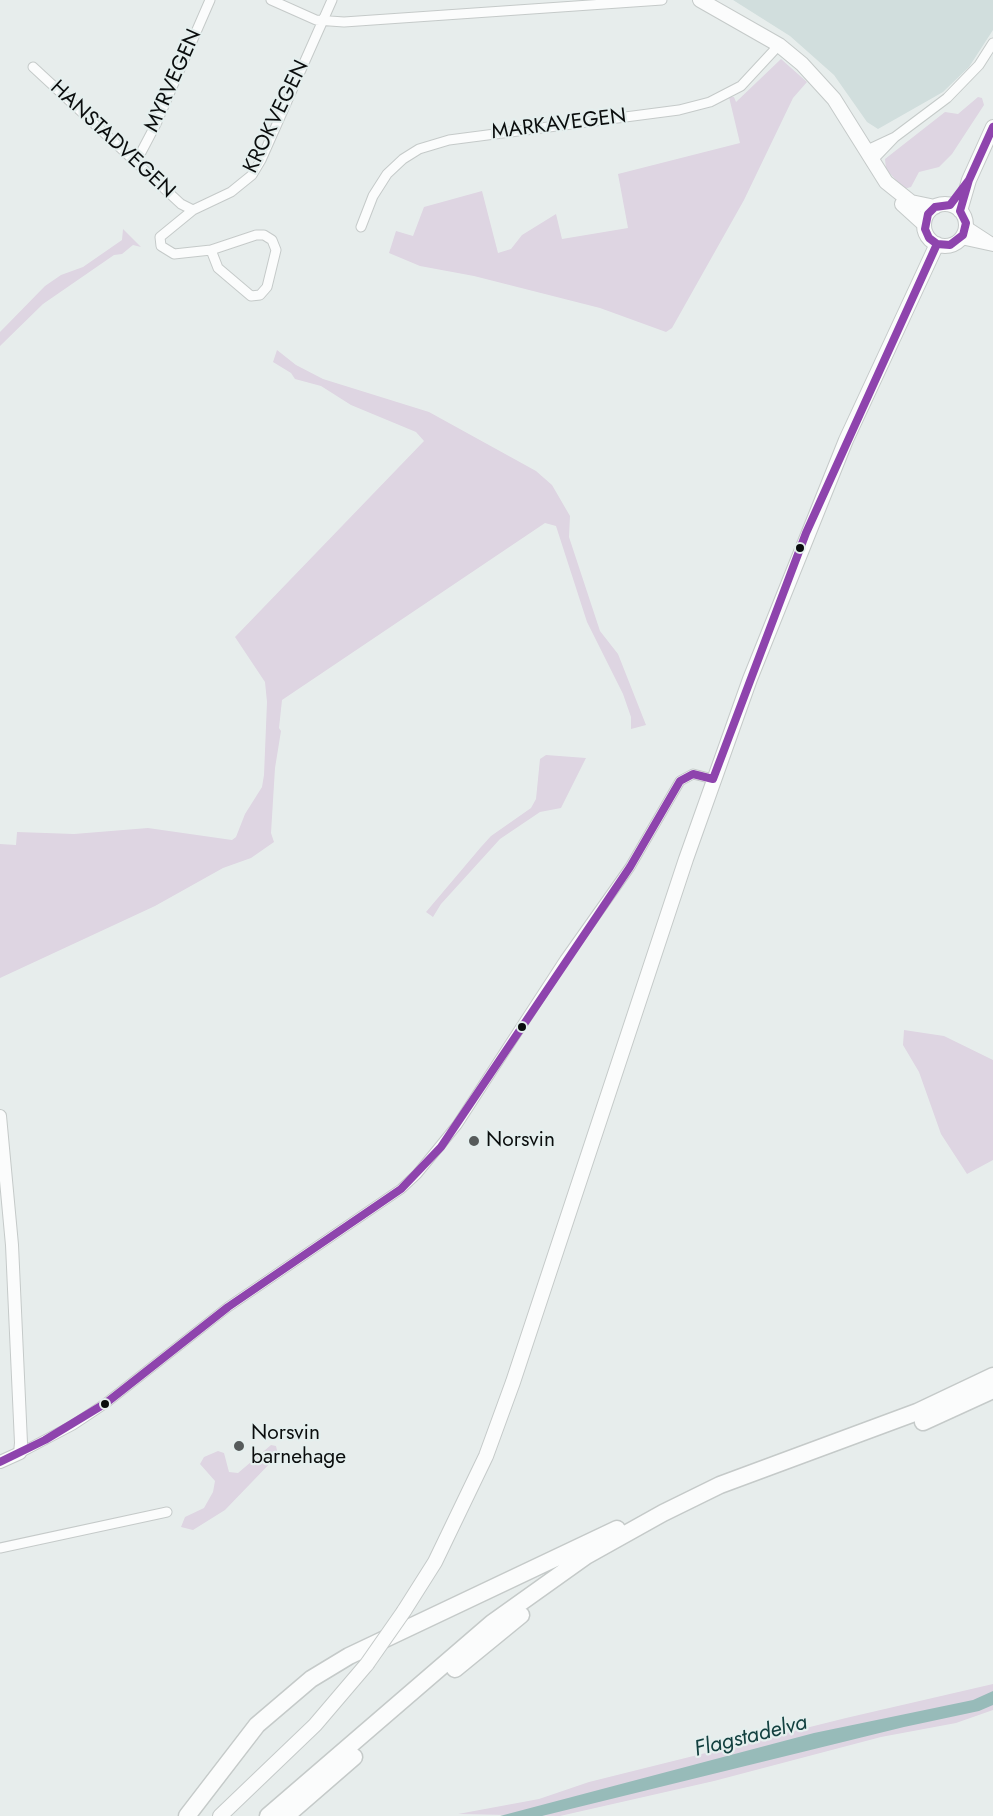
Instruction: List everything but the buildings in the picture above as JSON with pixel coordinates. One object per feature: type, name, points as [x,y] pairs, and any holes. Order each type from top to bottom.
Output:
[{"type":"highway","points":[[187,1816],[257,1725],[299,1687],[325,1670],[594,1538],[663,1513],[753,1472],[917,1412],[993,1376]]},
{"type":"highway","points":[[286,1816],[507,1626],[563,1584],[611,1554],[712,1501],[899,1431],[993,1390]]},
{"type":"highway","points":[[268,1816],[509,1610],[586,1556],[663,1513]]},
{"type":"main road","points":[[701,0],[716,4],[778,45],[810,73],[834,99],[886,182],[903,197],[919,206],[955,208]]},
{"type":"main road","points":[[810,73],[869,174],[924,224],[929,238],[937,244],[950,245],[963,233]]},
{"type":"main road","points":[[963,233],[955,208],[993,127]]},
{"type":"main road","points":[[924,224],[928,214],[935,207]]},
{"type":"main road","points":[[963,233],[993,245]]},
{"type":"main road","points":[[220,1816],[315,1725],[367,1664],[435,1562],[462,1510],[510,1393],[713,779],[806,533],[846,440],[937,244]]},
{"type":"main road","points":[[0,1116],[12,1245],[21,1407],[20,1453],[0,1462]]},
{"type":"street","name":"MYRVEGEN","points":[[136,162],[156,124],[210,0]]},
{"type":"street","points":[[271,0],[322,22],[553,4],[662,0]]},
{"type":"street","name":"KROKVEGEN","points":[[211,250],[218,268],[249,296],[256,296],[264,291],[275,257],[272,240],[264,235],[256,235],[211,250],[179,255],[167,251],[160,243],[160,237],[193,210],[231,192],[252,175],[261,160],[332,0]]},
{"type":"street","points":[[868,156],[947,98],[979,65],[993,43]]},
{"type":"street","name":"MARKAVEGEN","points":[[361,227],[373,196],[387,174],[403,159],[419,149],[449,140],[679,110],[710,102],[741,86],[778,45]]},
{"type":"street","name":"HANSTADVEGEN","points":[[33,67],[182,204],[193,210]]},
{"type":"street","points":[[20,1453],[73,1425],[106,1403],[221,1312],[392,1195],[417,1174],[457,1125],[565,959],[630,867],[680,781],[693,774],[713,779]]},
{"type":"street","points":[[0,1548],[167,1512]]},
{"type":"shaded area","points":[[733,0],[993,0],[993,30],[969,67],[943,92],[878,129],[867,122],[834,75],[790,36]]},
{"type":"shaded area","points":[[781,59],[807,82],[793,98],[744,200],[672,328],[666,332],[600,308],[474,276],[420,266],[389,253],[396,231],[413,236],[424,207],[482,191],[498,253],[511,249],[522,235],[556,214],[562,239],[628,228],[618,174],[740,143],[729,97],[734,97],[736,102]]},
{"type":"shaded area","points":[[978,97],[982,98],[984,105],[952,154],[939,167],[919,172],[911,187],[904,189],[886,169],[885,159],[945,112],[958,114]]},
{"type":"shaded area","points":[[123,229],[141,247],[133,245],[122,254],[114,255],[43,304],[0,346],[0,332],[45,286],[61,275],[83,267],[122,240]]},
{"type":"shaded area","points":[[277,350],[296,365],[323,379],[429,412],[536,471],[552,485],[570,516],[569,537],[600,631],[618,654],[646,725],[631,729],[631,717],[623,694],[587,622],[556,526],[545,523],[282,700],[271,833],[274,842],[251,858],[223,868],[155,906],[0,978],[0,844],[16,845],[17,832],[74,834],[148,828],[232,840],[236,837],[245,814],[262,787],[267,702],[265,682],[235,637],[424,441],[416,432],[351,405],[321,386],[295,379],[291,373],[273,362]]},
{"type":"shaded area","points":[[546,755],[586,758],[561,808],[540,812],[500,839],[441,904],[433,917],[426,912],[491,836],[531,808],[536,799],[540,759]]},
{"type":"shaded area","points":[[904,1030],[944,1036],[993,1060],[993,1160],[967,1174],[941,1134],[919,1072],[903,1045]]},
{"type":"shaded area","points":[[271,1445],[276,1446],[278,1455],[225,1510],[193,1530],[181,1527],[185,1517],[204,1508],[213,1492],[215,1481],[200,1464],[204,1457],[218,1451],[224,1453],[229,1472],[238,1473]]},
{"type":"shaded area","points":[[993,1684],[993,1710],[956,1723],[881,1737],[714,1781],[560,1816],[458,1814],[539,1799],[589,1782]]},
{"type":"water","points":[[993,1691],[993,1705],[979,1711],[904,1727],[542,1816],[500,1816],[814,1733],[973,1700]]},
{"type":"transit line","points":[[969,180],[993,127]]},
{"type":"transit line","points":[[969,180],[960,211],[966,223],[963,235],[950,245],[937,244],[929,238],[925,229],[928,214],[935,207],[950,205],[969,180]]},
{"type":"transit line","points":[[0,1462],[45,1440],[106,1403],[228,1307],[401,1189],[441,1147],[630,867],[680,781],[693,774],[713,779],[806,533],[937,244]]},
{"type":"place","name":"Norsvin","points":[[474,1141]]},
{"type":"place","name":"Norsvin barnehage","points":[[239,1446]]},
{"type":"water label","name":"Flagstadelva","points":[[751,1737]]}]
